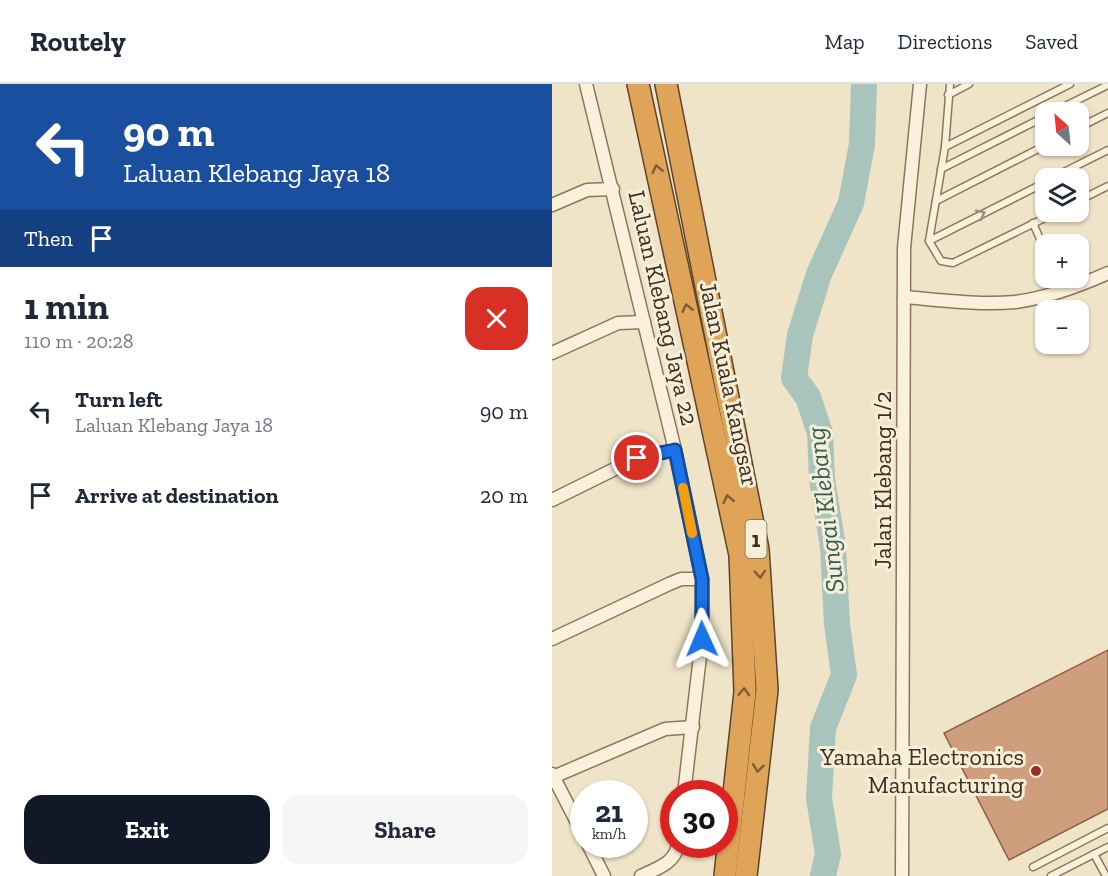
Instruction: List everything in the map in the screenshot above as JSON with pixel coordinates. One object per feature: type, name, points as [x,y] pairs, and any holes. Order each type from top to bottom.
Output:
[{"type":"highway","name":"Jalan Kuala Kangsar","points":[[638,84],[740,555],[745,692],[725,876]]},
{"type":"highway","name":"Jalan Kuala Kangsar","points":[[666,84],[758,549],[767,690],[746,876]]},
{"type":"street","name":"Laluan Klebang Jaya 22","points":[[586,84],[675,450],[702,579],[702,639],[686,780]]},
{"type":"street","name":"Jalan Klebang 1/2","points":[[902,876],[904,248],[920,84]]},
{"type":"street","points":[[552,205],[586,189],[613,189]]},
{"type":"street","points":[[904,297],[981,304],[1017,302],[1060,291],[1108,273]]},
{"type":"street","points":[[552,353],[618,323],[644,322]]},
{"type":"street","points":[[552,500],[637,458],[675,450]]},
{"type":"street","points":[[552,639],[681,579],[702,579]]},
{"type":"street","points":[[570,809],[553,776],[665,729],[693,727]]},
{"type":"street","points":[[595,858],[604,876]]},
{"type":"street","points":[[641,876],[668,863],[672,858]]},
{"type":"lane","points":[[950,84],[945,147],[929,241],[937,257],[949,264],[1034,223],[1038,234]]},
{"type":"lane","points":[[948,95],[969,84]]},
{"type":"lane","points":[[945,147],[1070,84]]},
{"type":"lane","points":[[1073,102],[1108,85]]},
{"type":"lane","points":[[1089,123],[1108,113]]},
{"type":"lane","points":[[941,169],[1035,122]]},
{"type":"lane","points":[[1072,168],[1108,150]]},
{"type":"lane","points":[[936,201],[1035,151]]},
{"type":"lane","points":[[1089,196],[1108,186]]},
{"type":"lane","points":[[929,241],[1035,188]]},
{"type":"lane","points":[[1033,867],[1108,828]]},
{"type":"lane","points":[[1051,876],[1060,874],[1108,847]]},
{"type":"lane","points":[[1094,854],[1106,876]]},
{"type":"lane","points":[[1100,866],[1108,862]]},
{"type":"building","name":"Yamaha Electronics Manufacturing","points":[[1108,650],[1108,809],[1009,860],[944,733]]},
{"type":"waterway","name":"Sungai Klebang","points":[[823,876],[828,854],[819,798],[823,728],[844,675],[837,624],[833,547],[822,479],[820,433],[808,397],[794,378],[800,335],[819,274],[851,203],[862,144],[864,84]]},
{"type":"slow traffic","points":[[683,488],[692,533]]},
{"type":"place","name":"Yamaha Electronics Manufacturing","points":[[1036,771]]},
{"type":"route","points":[[637,458],[675,450],[702,579],[702,639]]}]
